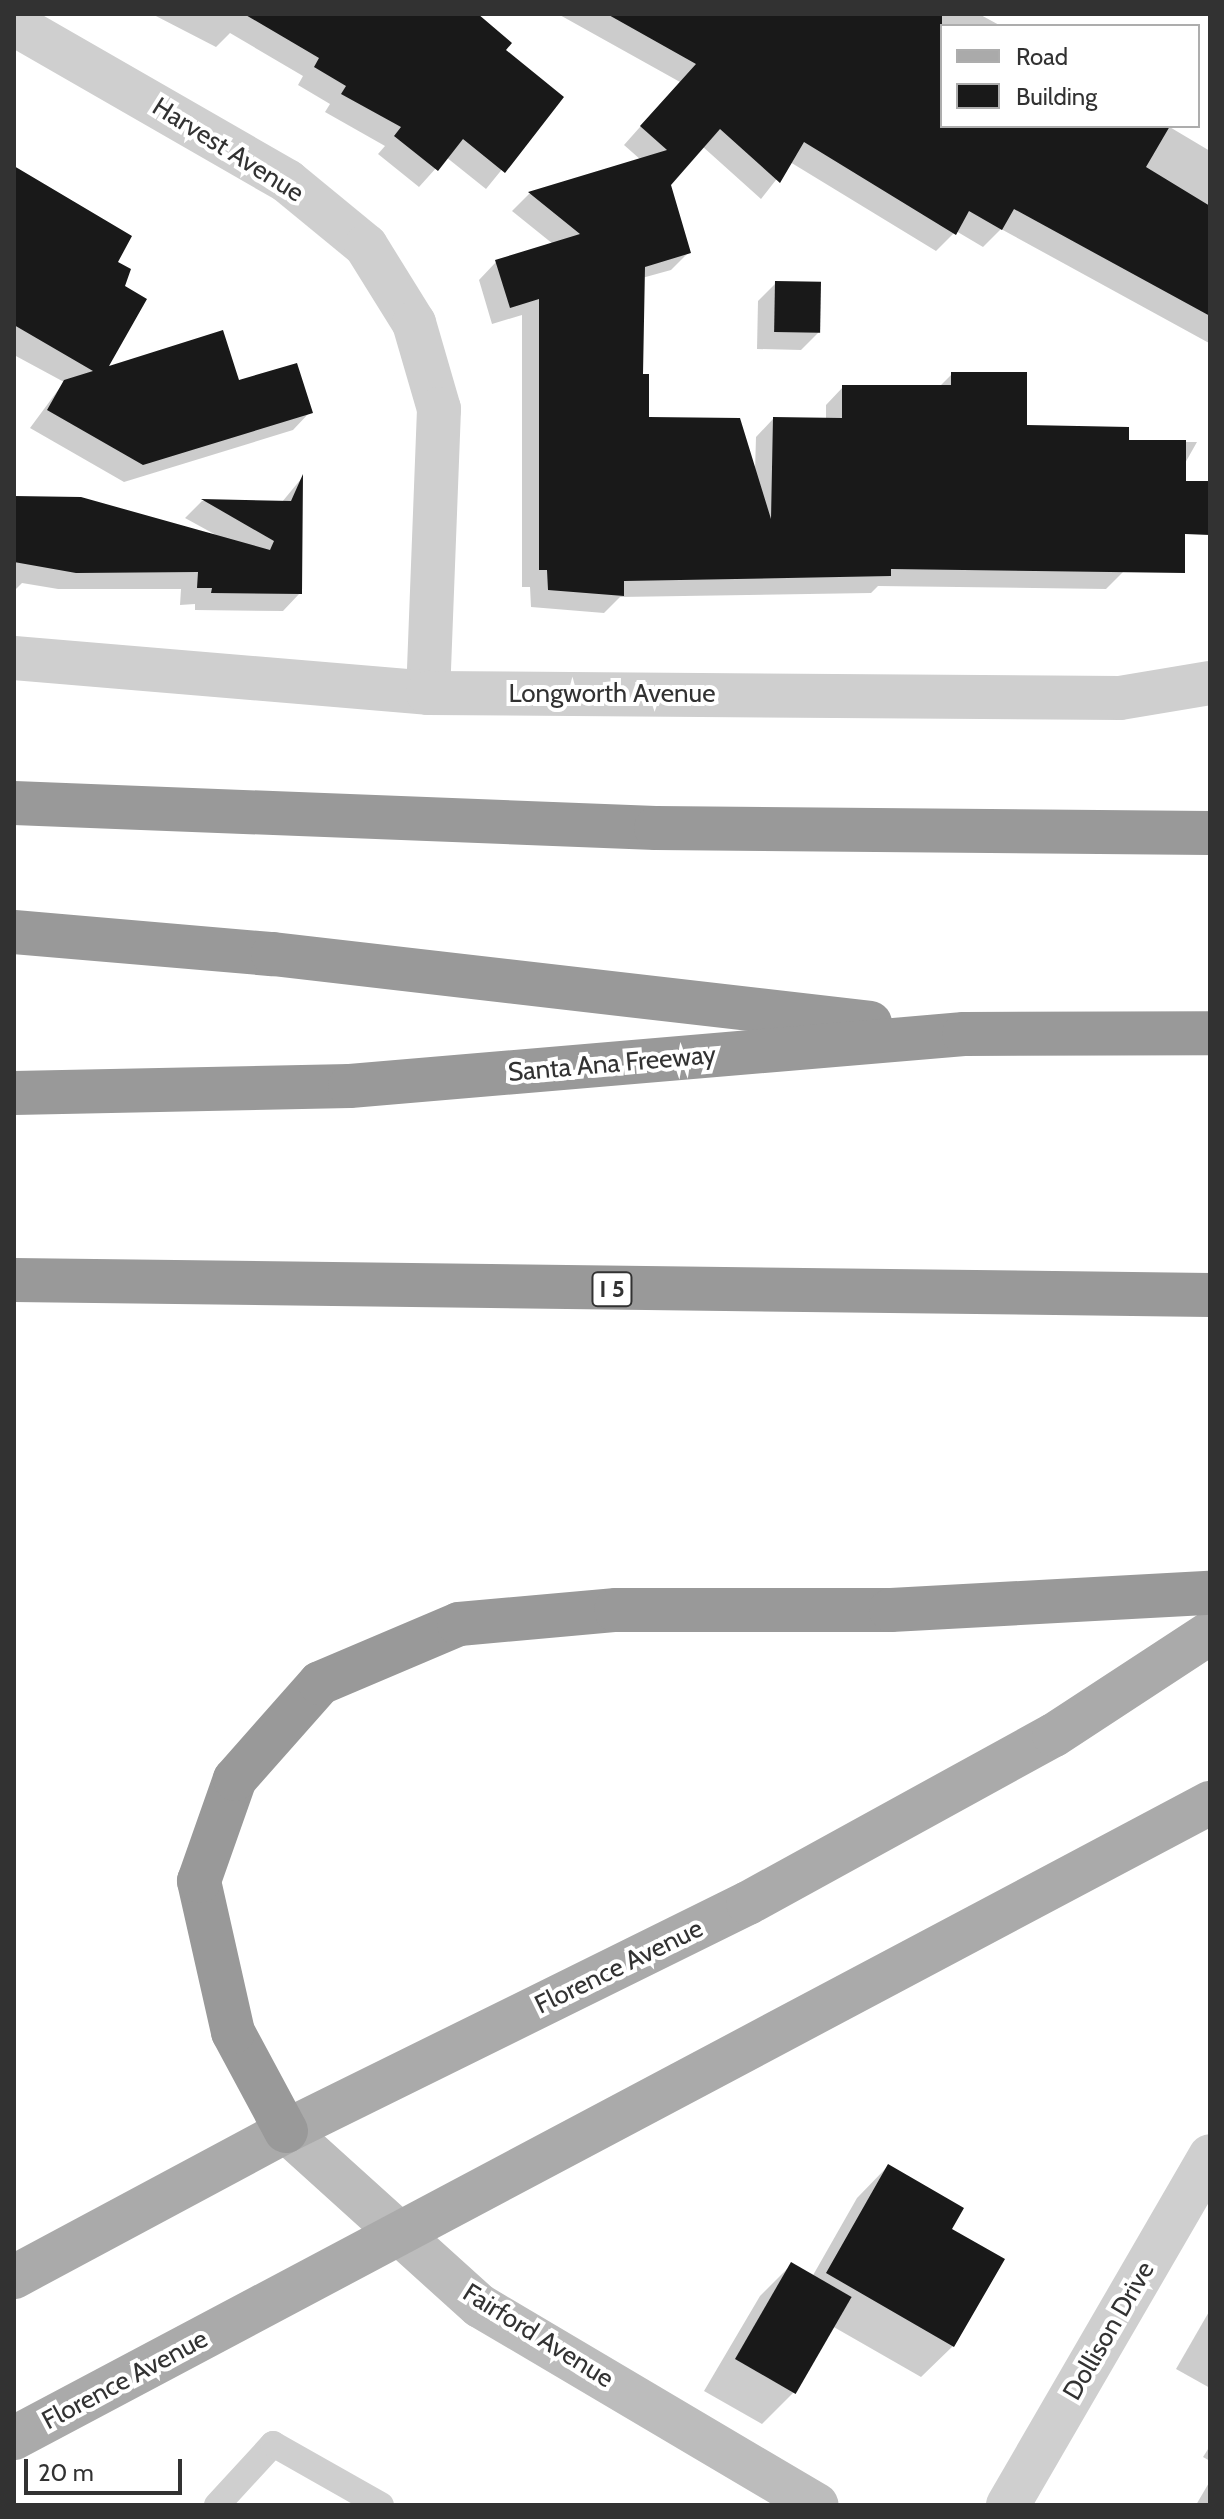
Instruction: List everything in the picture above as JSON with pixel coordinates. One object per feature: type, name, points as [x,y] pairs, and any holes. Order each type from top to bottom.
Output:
[{"type":"highway","points":[[14,803],[656,828],[1210,833]]},
{"type":"highway","points":[[14,932],[288,955],[964,1034]]},
{"type":"highway","name":"Santa Ana Freeway","points":[[14,1093],[350,1086],[964,1034],[1210,1033]]},
{"type":"highway","name":"I 5","points":[[14,1280],[1210,1295]]},
{"type":"highway","points":[[286,2131],[233,2032],[199,1881],[235,1779],[320,1683],[459,1624],[616,1610],[891,1610],[1210,1593]]},
{"type":"main road","name":"Florence Avenue","points":[[14,2277],[286,2131],[748,1903],[1054,1735],[1210,1633]]},
{"type":"main road","name":"Florence Avenue","points":[[14,2438],[401,2236],[1210,1803]]},
{"type":"street","name":"Harvest Avenue","points":[[14,24],[287,181],[366,246],[414,323],[439,409],[428,693]]},
{"type":"street","name":"Longworth Avenue","points":[[14,658],[428,693],[1120,698],[1210,683]]},
{"type":"street","name":"Fairford Avenue","points":[[286,2131],[480,2306],[816,2505]]},
{"type":"street","name":"Dollison Drive","points":[[1008,2505],[1210,2156]]},
{"type":"lane","points":[[217,2505],[273,2444],[381,2505]]},
{"type":"building","points":[[244,14],[478,14],[512,43],[506,50],[564,97],[505,173],[463,139],[438,171],[394,136],[401,127],[341,94],[346,86],[314,67],[319,58]]},
{"type":"building","points":[[607,14],[942,14],[940,128],[1169,128],[1146,167],[1210,206],[1210,316],[1014,209],[1002,230],[969,211],[956,235],[804,142],[780,183],[720,129],[671,185],[691,253],[645,267],[643,374],[649,374],[649,417],[740,418],[771,519],[773,417],[842,418],[842,385],[951,385],[951,372],[1027,372],[1027,425],[1129,427],[1129,440],[1186,440],[1186,481],[1210,481],[1210,535],[1185,534],[1185,573],[891,569],[891,576],[624,581],[624,596],[548,590],[547,570],[539,570],[539,299],[510,308],[495,260],[580,234],[528,192],[667,150],[640,126],[696,64]]},
{"type":"building","points":[[14,166],[132,236],[118,262],[131,269],[125,286],[147,299],[109,366],[223,330],[239,380],[297,363],[313,413],[143,465],[47,410],[64,380],[93,371],[14,325]]},
{"type":"building","points":[[775,281],[821,282],[820,333],[774,332]]},
{"type":"building","points":[[303,474],[302,594],[211,593],[212,588],[197,588],[198,572],[76,573],[14,562],[14,496],[81,497],[270,550],[274,541],[201,499],[291,501]]},
{"type":"building","points":[[888,2164],[964,2208],[952,2229],[1005,2259],[954,2347],[826,2273]]},
{"type":"building","points":[[791,2262],[852,2297],[796,2394],[735,2359]]}]
